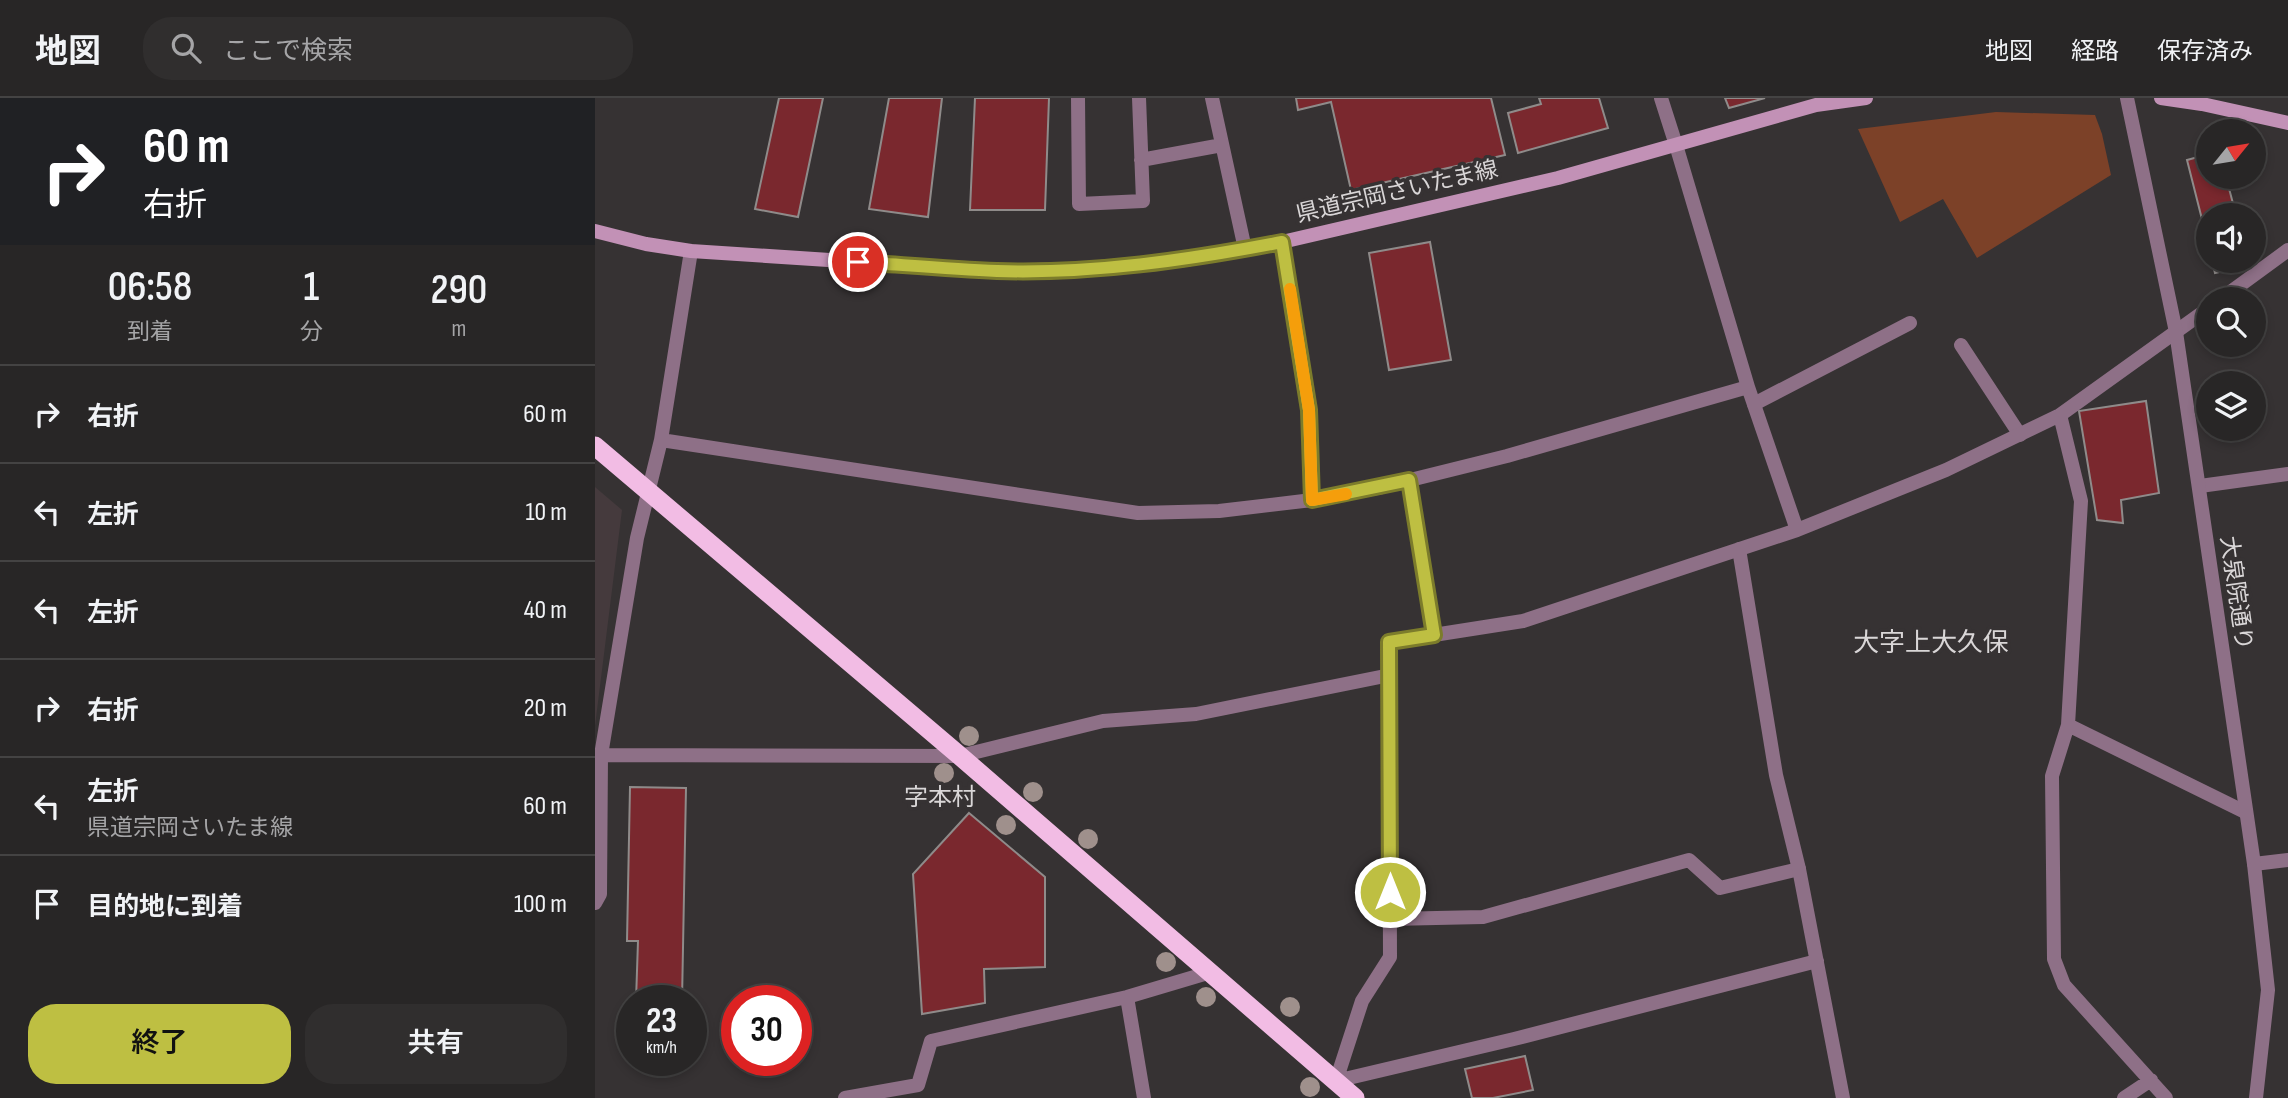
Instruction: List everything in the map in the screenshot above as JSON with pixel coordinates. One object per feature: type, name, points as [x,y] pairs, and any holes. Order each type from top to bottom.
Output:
[{"type":"highway","points":[[595,446],[960,756],[1355,1098]]},
{"type":"main road","name":"県道宗岡さいたま線","points":[[595,230],[646,244],[691,251],[998,271],[1076,269],[1171,261],[1282,242],[1558,178],[1815,102],[1866,98]]},
{"type":"main road","points":[[2161,98],[2288,123]]},
{"type":"street","points":[[1078,98],[1079,204],[1143,201],[1139,98]]},
{"type":"street","points":[[1212,98],[1245,249]]},
{"type":"street","points":[[1661,98],[1748,387],[1797,530]]},
{"type":"street","name":"大泉院通り","points":[[2127,98],[2176,332],[2254,864],[2268,990],[2256,1098]]},
{"type":"street","points":[[1141,160],[1222,145]]},
{"type":"street","points":[[1282,242],[1309,410],[1312,500]]},
{"type":"street","points":[[2237,287],[2288,250]]},
{"type":"street","points":[[595,903],[600,894],[601,755],[636,538],[650,492],[661,440],[691,251]]},
{"type":"street","points":[[1336,1081],[1361,1001],[1390,957],[1389,642],[1523,621],[1797,530],[1946,470],[2060,415],[2196,317]]},
{"type":"street","points":[[1754,404],[1910,323]]},
{"type":"street","points":[[1961,345],[2020,435]]},
{"type":"street","points":[[661,440],[1138,513],[1219,511],[1312,500],[1409,480],[1507,456],[1748,387]]},
{"type":"street","points":[[2060,415],[2081,501],[2069,725],[2052,776],[2055,959],[2064,985],[2166,1098]]},
{"type":"street","points":[[2200,486],[2288,474]]},
{"type":"street","points":[[1409,480],[1434,635]]},
{"type":"street","points":[[1739,549],[1776,775],[1799,869],[1843,1098]]},
{"type":"street","points":[[601,755],[960,756],[1103,721],[1196,714],[1389,675]]},
{"type":"street","points":[[2069,725],[2245,812]]},
{"type":"street","points":[[1390,919],[1483,917],[1689,860],[1720,888],[1799,869]]},
{"type":"street","points":[[2254,864],[2288,860]]},
{"type":"street","points":[[1336,1081],[1514,1039],[1817,961]]},
{"type":"street","points":[[845,1098],[918,1085],[931,1041],[1127,997],[1211,972]]},
{"type":"street","points":[[1127,997],[1144,1098]]},
{"type":"street","points":[[2124,1098],[2151,1080]]},
{"type":"shaded area","points":[[1996,112],[2095,115],[2111,175],[1977,258],[1943,199],[1900,222],[1858,129]]},
{"type":"shaded area","points":[[595,487],[622,510],[595,726]]},
{"type":"building","points":[[779,98],[823,98],[798,217],[755,209]]},
{"type":"building","points":[[889,98],[942,98],[928,217],[869,209]]},
{"type":"building","points":[[975,98],[1049,98],[1045,210],[970,210]]},
{"type":"building","points":[[1296,98],[1491,98],[1505,155],[1351,190],[1331,102],[1298,110]]},
{"type":"building","points":[[1539,98],[1599,98],[1608,128],[1518,153],[1508,113],[1541,104]]},
{"type":"building","points":[[1725,98],[1765,98],[1729,108]]},
{"type":"building","points":[[2196,158],[2196,189],[2229,189],[2233,203],[2198,203],[2187,160]]},
{"type":"building","points":[[1430,242],[1451,360],[1389,370],[1369,253]]},
{"type":"building","points":[[2146,401],[2159,493],[2121,500],[2123,523],[2097,520],[2079,411]]},
{"type":"building","points":[[630,787],[686,788],[682,985],[637,985],[638,941],[627,941]]},
{"type":"building","points":[[969,813],[1045,877],[1045,967],[984,969],[985,1003],[922,1014],[913,874]]},
{"type":"building","points":[[1525,1056],[1533,1090],[1493,1098],[1472,1098],[1465,1069]]},
{"type":"slow traffic","points":[[1290,289],[1309,410],[1312,500],[1346,494]]},
{"type":"district","name":"大字上大久保","points":[[1931,643]]},
{"type":"district","name":"字本村","points":[[940,797]]},
{"type":"route","points":[[858,262],[998,271],[1076,269],[1185,260],[1282,242],[1309,410],[1312,500],[1409,480],[1434,635],[1389,642],[1390,892]]}]
